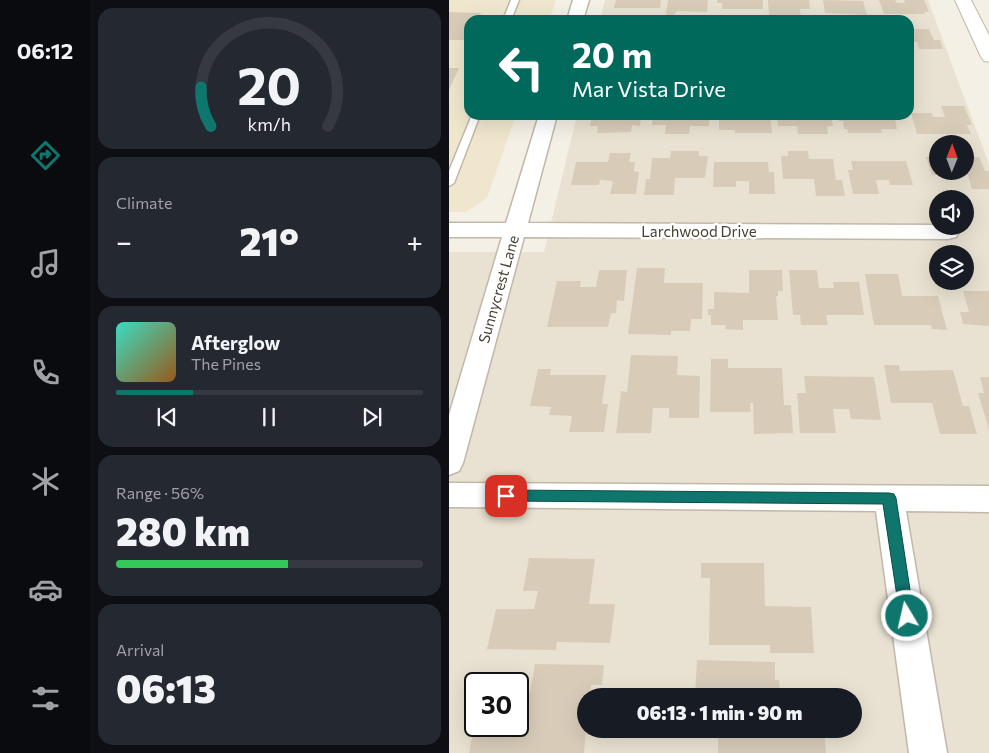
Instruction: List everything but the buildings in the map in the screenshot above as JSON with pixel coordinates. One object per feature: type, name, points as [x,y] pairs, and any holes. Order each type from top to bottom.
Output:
[{"type":"street","points":[[576,15],[581,0]]},
{"type":"street","points":[[963,0],[989,57]]},
{"type":"street","name":"Sunnycrest Lane","points":[[449,463],[547,120]]},
{"type":"street","name":"Larchwood Drive","points":[[449,230],[929,232]]},
{"type":"street","points":[[449,495],[989,499]]},
{"type":"street","points":[[889,498],[928,753]]},
{"type":"lane","points":[[509,15],[515,0]]},
{"type":"lane","points":[[449,183],[474,120]]},
{"type":"shaded area","points":[[449,0],[556,0],[551,15],[464,15],[464,120],[514,120],[487,198],[466,212],[449,212]]},
{"type":"shaded area","points":[[605,0],[928,0],[989,164],[989,753],[449,753],[449,252],[544,252],[576,120],[914,120],[914,15],[601,15]]},
{"type":"route","points":[[506,496],[889,498],[907,616]]}]
